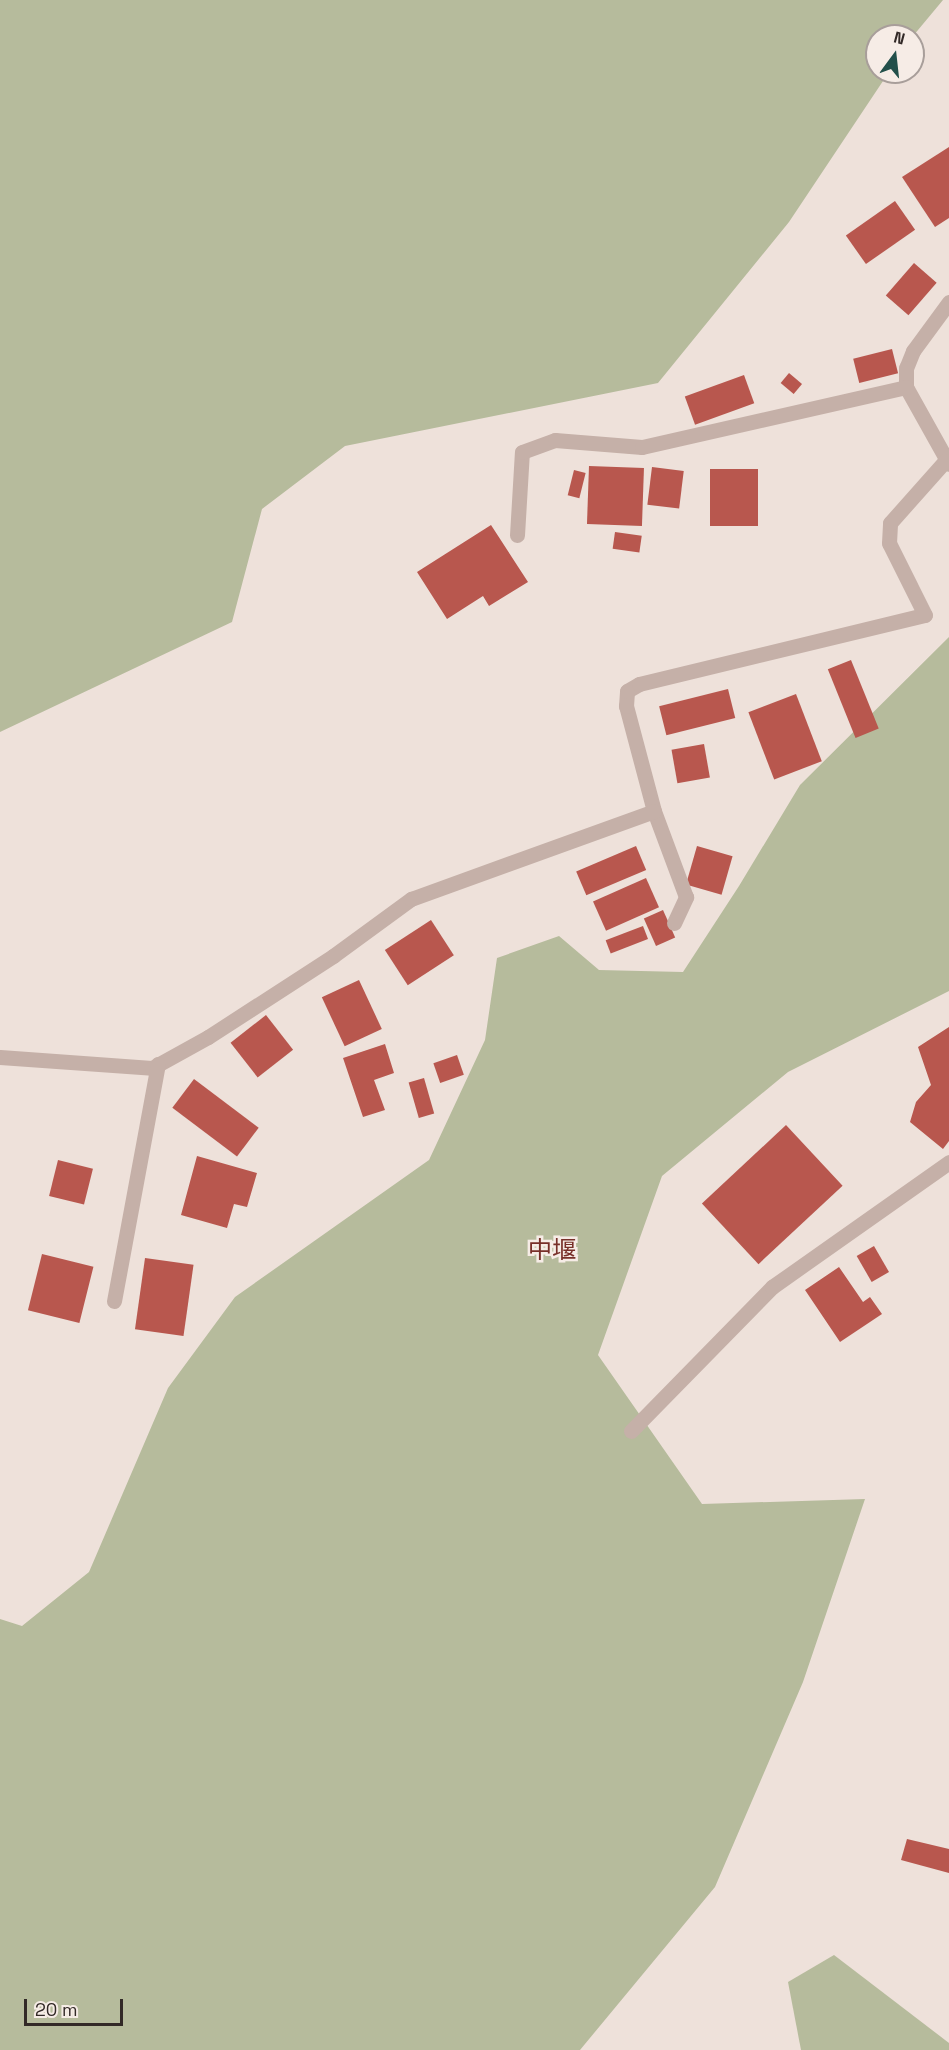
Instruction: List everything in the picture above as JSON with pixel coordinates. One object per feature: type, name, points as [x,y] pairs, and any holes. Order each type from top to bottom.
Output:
[{"type":"street","points":[[674,923],[686,897],[654,811],[626,706],[627,691],[639,684],[925,615],[889,543],[890,523],[947,462],[906,387],[906,368],[913,351],[949,302]]},
{"type":"street","points":[[517,534],[522,452],[555,440],[642,447],[906,387]]},
{"type":"street","points":[[0,1057],[152,1068],[208,1037],[333,956],[411,899],[654,811]]},
{"type":"street","points":[[114,1301],[158,1065]]},
{"type":"street","points":[[631,1431],[772,1287],[949,1162]]},
{"type":"green space","points":[[0,0],[943,0],[923,24],[865,24],[865,84],[881,84],[789,222],[658,383],[345,446],[262,509],[232,622],[0,732]]},
{"type":"green space","points":[[949,637],[949,991],[788,1072],[662,1176],[598,1355],[702,1504],[865,1499],[803,1682],[715,1887],[580,2050],[0,2050],[0,1619],[22,1626],[89,1572],[168,1388],[235,1297],[429,1160],[485,1040],[497,958],[559,936],[599,970],[683,972],[739,886],[800,785]]},
{"type":"green space","points":[[834,1955],[949,2043],[949,2050],[801,2050],[788,1982]]},
{"type":"building","points":[[949,147],[949,218],[935,227],[902,177]]},
{"type":"building","points":[[895,201],[915,230],[866,264],[846,235]]},
{"type":"building","points":[[914,263],[937,283],[908,315],[886,295]]},
{"type":"building","points":[[892,349],[898,373],[859,383],[853,359]]},
{"type":"building","points":[[789,373],[802,384],[794,394],[781,383]]},
{"type":"building","points":[[744,375],[754,403],[695,425],[685,397]]},
{"type":"building","points":[[589,466],[644,468],[642,526],[587,524]]},
{"type":"building","points":[[652,467],[684,471],[679,509],[647,505]]},
{"type":"building","points":[[710,469],[758,469],[758,526],[710,526]]},
{"type":"building","points":[[574,470],[586,473],[579,498],[568,495]]},
{"type":"building","points":[[491,525],[528,582],[489,606],[483,596],[447,619],[417,572]]},
{"type":"building","points":[[615,532],[642,536],[639,553],[613,549]]},
{"type":"building","points":[[851,660],[879,729],[856,738],[828,669]]},
{"type":"building","points":[[728,689],[735,718],[666,735],[659,706]]},
{"type":"building","points":[[796,694],[822,761],[774,779],[748,712]]},
{"type":"building","points":[[704,744],[710,777],[677,783],[672,750]]},
{"type":"building","points":[[636,846],[646,870],[586,895],[576,871]]},
{"type":"building","points":[[697,846],[733,856],[722,895],[686,884]]},
{"type":"building","points":[[646,878],[659,907],[606,931],[593,902]]},
{"type":"building","points":[[663,910],[675,937],[656,946],[644,919]]},
{"type":"building","points":[[431,920],[454,955],[408,985],[385,950]]},
{"type":"building","points":[[643,926],[648,939],[611,953],[606,940]]},
{"type":"building","points":[[359,980],[382,1029],[345,1046],[322,997]]},
{"type":"building","points":[[266,1015],[293,1050],[258,1077],[231,1043]]},
{"type":"building","points":[[949,1027],[949,1141],[943,1149],[910,1122],[916,1102],[931,1085],[918,1047]]},
{"type":"building","points":[[385,1044],[394,1073],[374,1080],[385,1110],[363,1117],[343,1058]]},
{"type":"building","points":[[457,1055],[464,1075],[440,1083],[433,1063]]},
{"type":"building","points":[[424,1078],[434,1114],[419,1118],[409,1082]]},
{"type":"building","points":[[194,1079],[259,1128],[237,1156],[172,1108]]},
{"type":"building","points":[[786,1125],[843,1186],[759,1264],[702,1203]]},
{"type":"building","points":[[197,1156],[257,1173],[247,1207],[234,1204],[227,1228],[181,1215]]},
{"type":"building","points":[[58,1160],[93,1169],[84,1205],[49,1196]]},
{"type":"building","points":[[874,1246],[889,1272],[872,1282],[857,1256]]},
{"type":"building","points":[[42,1254],[93,1267],[79,1323],[28,1310]]},
{"type":"building","points":[[145,1258],[194,1265],[184,1336],[135,1329]]},
{"type":"building","points":[[839,1267],[863,1302],[870,1297],[882,1314],[840,1342],[805,1290]]},
{"type":"building","points":[[907,1839],[949,1849],[949,1873],[901,1860]]},
{"type":"district","name":"中堰","points":[[552,1250]]}]
